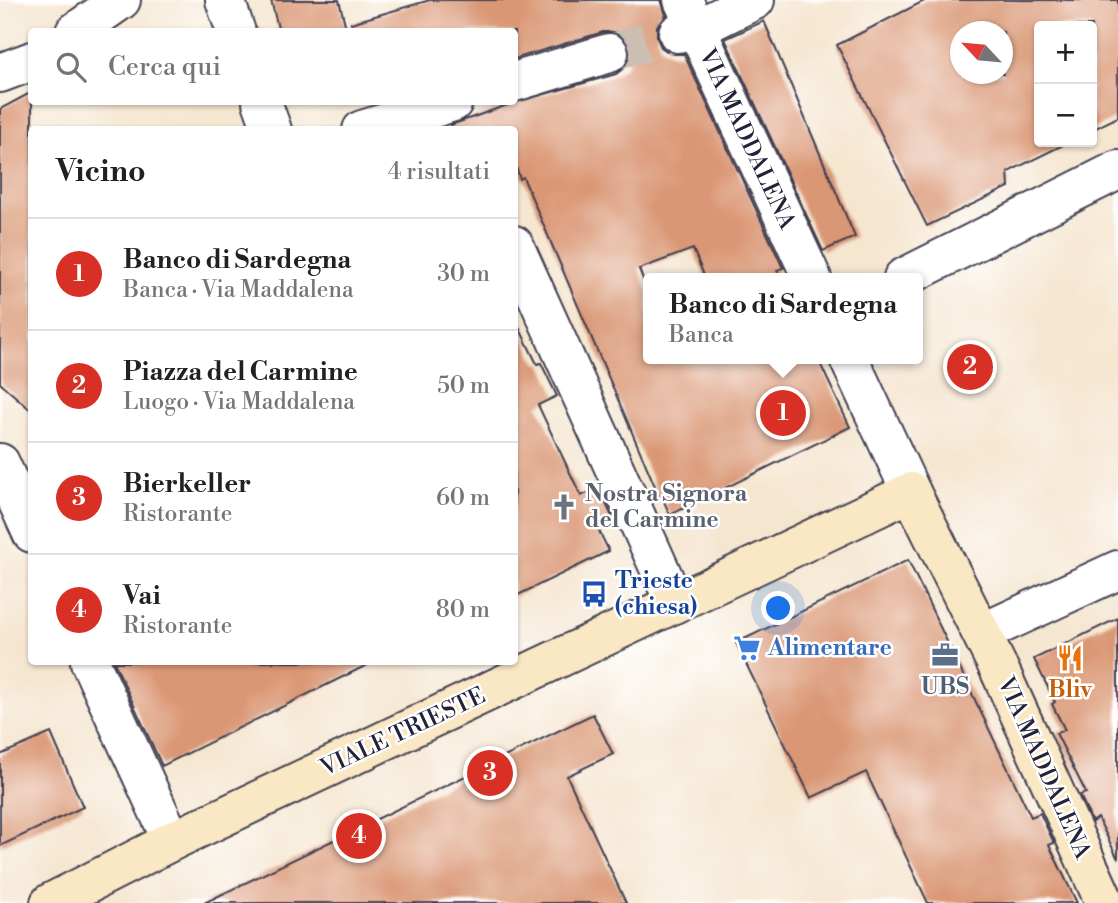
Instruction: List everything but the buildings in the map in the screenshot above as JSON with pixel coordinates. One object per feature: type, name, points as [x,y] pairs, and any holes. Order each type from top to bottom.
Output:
[{"type":"main road","name":"VIALE TRIESTE","points":[[50,903],[172,841],[911,492]]},
{"type":"main road","name":"VIA MADDALENA","points":[[911,492],[982,633],[1105,903]]},
{"type":"street","points":[[81,28],[121,0]]},
{"type":"street","points":[[225,0],[235,28]]},
{"type":"street","points":[[686,20],[755,0]]},
{"type":"street","name":"VIA MADDALENA","points":[[686,20],[810,273]]},
{"type":"street","points":[[518,81],[609,53]]},
{"type":"street","points":[[0,73],[28,62]]},
{"type":"street","points":[[263,105],[271,126]]},
{"type":"street","points":[[375,126],[443,105]]},
{"type":"street","points":[[913,273],[1118,170]]},
{"type":"street","points":[[518,254],[675,603]]},
{"type":"street","points":[[851,364],[911,492]]},
{"type":"street","points":[[0,463],[28,524]]},
{"type":"street","points":[[982,633],[1118,570]]},
{"type":"street","points":[[91,665],[172,841]]},
{"type":"tunnel","points":[[609,53],[678,33]]},
{"type":"place","name":"Piazza del Carmine","points":[[970,367]]},
{"type":"place","name":"Banco di Sardegna","points":[[783,413]]},
{"type":"place","name":"Nostra Signora del Carmine","points":[[564,507]]},
{"type":"place","name":"Trieste (chiesa)","points":[[594,594]]},
{"type":"place","name":"Alimentare","points":[[747,648]]},
{"type":"place","name":"UBS","points":[[945,655]]},
{"type":"place","name":"Bliv","points":[[1070,658]]},
{"type":"place","name":"Bierkeller","points":[[490,773]]},
{"type":"place","name":"Vai","points":[[359,836]]}]
